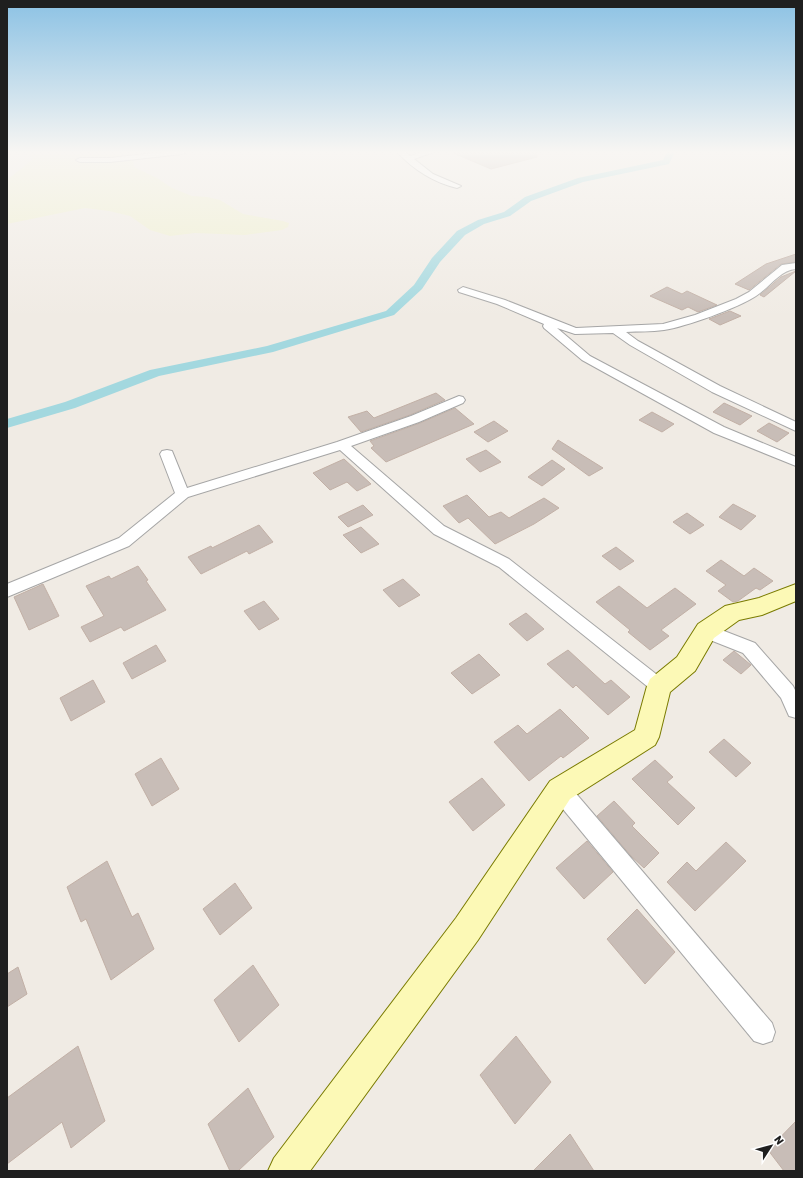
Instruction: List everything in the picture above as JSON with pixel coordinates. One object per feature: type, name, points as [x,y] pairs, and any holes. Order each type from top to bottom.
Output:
[{"type":"street","points":[[463,290],[501,302],[540,319],[575,331],[664,327],[699,317],[753,294],[785,267],[796,266]]},
{"type":"street","points":[[540,319],[586,358],[719,430],[796,462]]},
{"type":"street","points":[[616,330],[634,343],[716,389],[796,427]]},
{"type":"street","points":[[7,591],[124,542],[183,494],[342,445],[415,419],[459,400]]},
{"type":"street","points":[[342,445],[439,530],[504,564],[659,686]]},
{"type":"street","points":[[167,454],[183,494]]},
{"type":"street","points":[[287,1171],[467,929],[560,790],[646,737],[659,686],[686,664],[706,631],[733,612],[762,606],[796,592]]},
{"type":"street","points":[[706,631],[749,648],[787,692],[796,710]]},
{"type":"street","points":[[560,790],[762,1032]]},
{"type":"green space","points":[[7,207],[231,207],[243,214],[289,223],[288,227],[282,230],[245,235],[195,233],[170,236],[150,230],[130,216],[109,211],[85,208],[7,224]]},
{"type":"building","points":[[796,254],[796,262],[781,264],[749,290],[735,284],[766,264]]},
{"type":"building","points":[[796,271],[764,297],[760,295],[781,277]]},
{"type":"building","points":[[667,287],[682,294],[687,291],[717,305],[698,312],[688,307],[682,310],[650,296]]},
{"type":"building","points":[[730,311],[741,316],[720,325],[709,319]]},
{"type":"building","points":[[436,393],[445,400],[410,415],[361,432],[348,417],[367,411],[374,418]]},
{"type":"building","points":[[724,403],[752,416],[740,425],[713,412]]},
{"type":"building","points":[[455,408],[474,424],[386,462],[371,448],[374,446],[370,441],[420,423]]},
{"type":"building","points":[[652,412],[674,424],[662,432],[639,420]]},
{"type":"building","points":[[494,421],[508,431],[488,442],[474,432]]},
{"type":"building","points":[[769,423],[789,433],[777,442],[757,431]]},
{"type":"building","points":[[558,440],[603,468],[589,476],[552,449]]},
{"type":"building","points":[[486,450],[501,462],[480,472],[466,459]]},
{"type":"building","points":[[344,459],[371,484],[357,491],[347,482],[330,490],[313,473]]},
{"type":"building","points":[[552,460],[565,469],[542,486],[528,477]]},
{"type":"building","points":[[467,495],[489,517],[501,512],[509,518],[544,498],[559,508],[534,524],[495,544],[468,518],[459,523],[443,506]]},
{"type":"building","points":[[733,504],[756,516],[741,530],[719,517]]},
{"type":"building","points":[[363,505],[373,515],[348,527],[338,517]]},
{"type":"building","points":[[687,513],[704,525],[690,534],[673,522]]},
{"type":"building","points":[[259,525],[273,542],[249,554],[247,551],[201,574],[188,557],[211,546],[212,548]]},
{"type":"building","points":[[361,527],[379,544],[361,553],[343,535]]},
{"type":"building","points":[[616,547],[634,561],[620,570],[602,556]]},
{"type":"building","points":[[721,560],[744,576],[754,568],[773,581],[760,590],[756,588],[738,601],[733,602],[718,591],[726,585],[706,571]]},
{"type":"building","points":[[138,566],[148,580],[146,581],[166,610],[124,631],[121,627],[90,642],[81,627],[104,616],[86,586],[109,576],[111,579]]},
{"type":"building","points":[[403,579],[420,595],[399,607],[383,590]]},
{"type":"building","points":[[43,584],[59,616],[29,630],[14,597]]},
{"type":"building","points":[[619,586],[647,608],[675,588],[696,604],[661,630],[669,636],[650,650],[628,632],[630,630],[596,602]]},
{"type":"building","points":[[264,601],[279,619],[259,630],[244,611]]},
{"type":"building","points":[[526,613],[544,629],[527,641],[509,624]]},
{"type":"building","points":[[156,645],[166,661],[132,679],[123,663]]},
{"type":"building","points":[[568,650],[605,684],[611,680],[630,697],[608,715],[576,685],[573,688],[547,664]]},
{"type":"building","points":[[734,651],[751,665],[741,674],[723,660]]},
{"type":"building","points":[[479,654],[500,675],[472,694],[451,673]]},
{"type":"building","points":[[93,680],[105,702],[71,721],[60,698]]},
{"type":"building","points":[[560,709],[589,738],[563,758],[561,756],[529,781],[494,742],[518,725],[527,734]]},
{"type":"building","points":[[724,739],[751,763],[736,777],[709,752]]},
{"type":"building","points":[[161,758],[179,789],[152,806],[135,774]]},
{"type":"building","points":[[655,760],[673,777],[667,782],[695,808],[678,825],[632,779]]},
{"type":"building","points":[[482,778],[505,805],[473,831],[449,802]]},
{"type":"building","points":[[614,801],[635,823],[632,826],[659,853],[644,868],[631,856],[597,816]]},
{"type":"building","points":[[587,841],[613,872],[584,899],[556,868]]},
{"type":"building","points":[[726,842],[746,861],[695,911],[667,882],[687,862],[696,871]]},
{"type":"building","points":[[107,861],[132,917],[138,913],[154,949],[111,980],[86,919],[81,922],[67,887]]},
{"type":"building","points":[[235,883],[252,908],[220,935],[203,909]]},
{"type":"building","points":[[637,909],[675,952],[645,984],[607,939]]},
{"type":"building","points":[[253,965],[279,1005],[239,1042],[214,1000]]},
{"type":"building","points":[[18,967],[27,994],[7,1007],[7,974]]},
{"type":"building","points":[[516,1036],[551,1082],[515,1124],[480,1075]]},
{"type":"building","points":[[78,1046],[105,1121],[71,1148],[62,1122],[7,1164],[7,1098]]},
{"type":"building","points":[[248,1088],[274,1137],[238,1171],[230,1171],[208,1124]]},
{"type":"building","points":[[796,1121],[796,1171],[784,1171],[768,1150]]},
{"type":"building","points":[[570,1134],[594,1171],[533,1171]]},
{"type":"waterway","points":[[7,424],[70,405],[155,373],[269,349],[390,313],[418,287],[436,260],[461,233],[481,222],[507,214],[517,207]]}]
